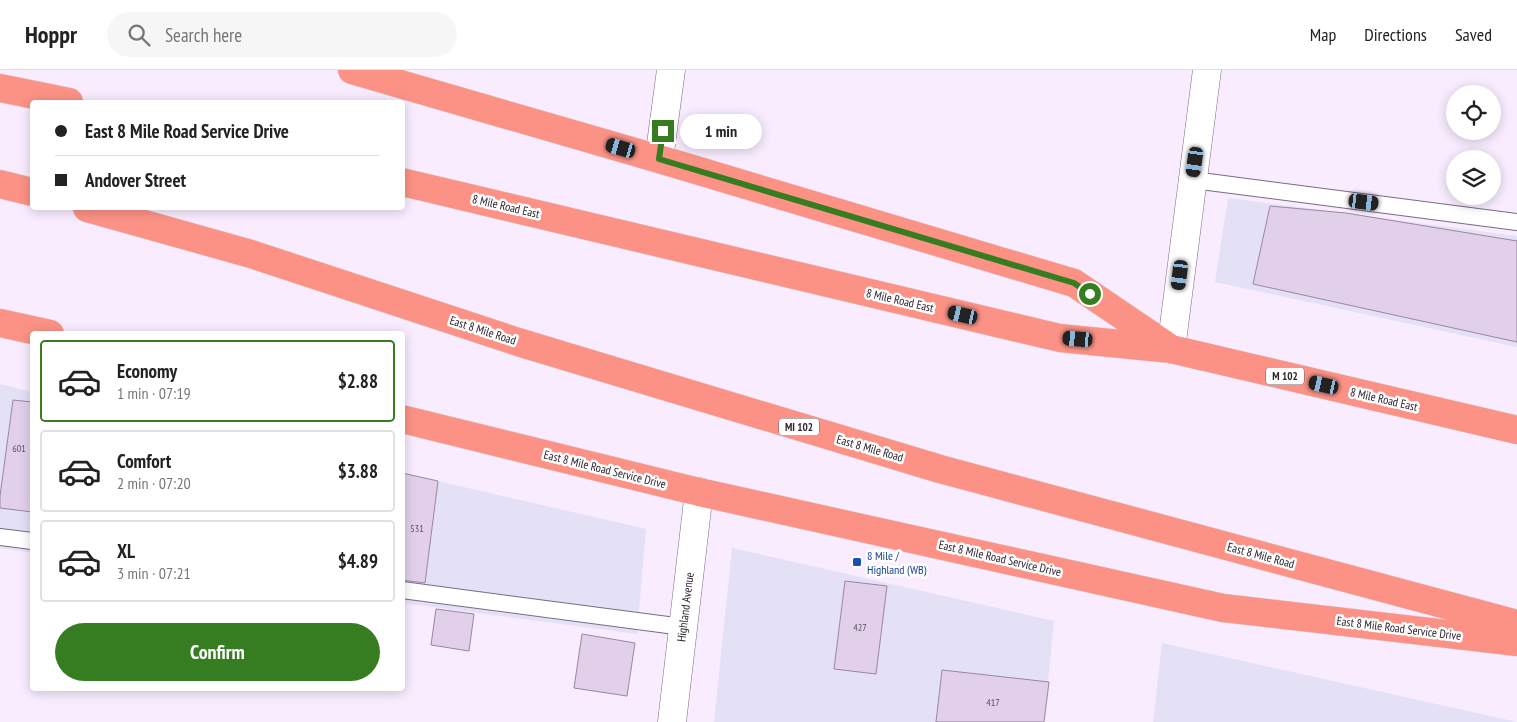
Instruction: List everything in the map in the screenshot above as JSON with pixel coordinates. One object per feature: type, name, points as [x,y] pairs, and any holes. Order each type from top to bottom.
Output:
[{"type":"highway","points":[[352,70],[659,159],[1074,283],[1170,348]]},
{"type":"highway","points":[[0,88],[58,100]]},
{"type":"highway","name":"8 Mile Road East","points":[[405,183],[1060,338],[1170,348],[1517,430]]},
{"type":"highway","points":[[0,184],[30,192]]},
{"type":"highway","name":"East 8 Mile Road","points":[[94,210],[251,254],[518,342],[959,474],[1517,624]]},
{"type":"highway","points":[[0,323],[36,331]]},
{"type":"highway","name":"East 8 Mile Road Service Drive","points":[[405,420],[699,492],[1223,608],[1517,642]]},
{"type":"street","points":[[659,159],[671,70]]},
{"type":"street","points":[[1170,348],[1207,70]]},
{"type":"street","name":"Highland Avenue","points":[[672,722],[699,492]]},
{"type":"lane","points":[[1193,180],[1517,222]]},
{"type":"lane","points":[[0,537],[30,541]]},
{"type":"lane","points":[[405,590],[682,627]]},
{"type":"shaded area","points":[[1228,198],[1517,236],[1517,347],[1215,282]]},
{"type":"shaded area","points":[[0,384],[30,392],[30,553],[0,548]]},
{"type":"shaded area","points":[[405,473],[646,529],[637,634],[405,603]]},
{"type":"shaded area","points":[[732,548],[1054,621],[1044,722],[714,722]]},
{"type":"shaded area","points":[[1162,643],[1517,722],[1153,722]]},
{"type":"building","points":[[1270,206],[1346,213],[1517,241],[1517,342],[1253,284]]},
{"type":"building","points":[[13,400],[30,402],[30,512],[0,508]]},
{"type":"building","points":[[405,474],[438,481],[425,583],[405,580]]},
{"type":"building","points":[[845,581],[887,586],[876,674],[834,669]]},
{"type":"building","points":[[436,609],[474,614],[469,651],[431,645]]},
{"type":"building","points":[[582,634],[635,643],[627,696],[574,688]]},
{"type":"building","points":[[942,670],[1049,682],[1044,722],[936,722]]},
{"type":"place","name":"8 Mile / Highland (WB)","points":[[857,562]]},
{"type":"route","points":[[663,131],[659,159],[1074,283],[1090,294]]}]
